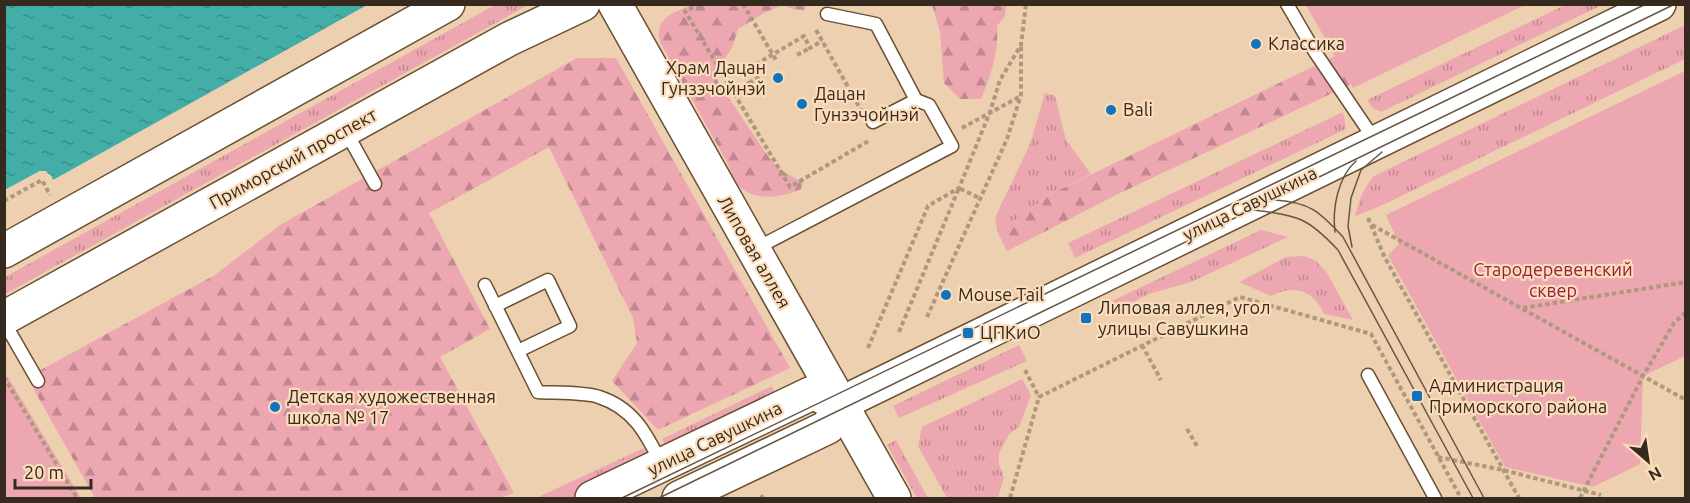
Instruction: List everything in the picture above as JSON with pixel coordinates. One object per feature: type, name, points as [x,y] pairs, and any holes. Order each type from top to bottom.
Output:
[{"type":"main road","points":[[4,250],[448,4]]},
{"type":"main road","name":"Приморский проспект","points":[[4,320],[509,39],[583,4]]},
{"type":"main road","name":"Липовая аллея","points":[[615,4],[894,498]]},
{"type":"main road","name":"улица Савушкина","points":[[679,498],[828,427],[840,404],[1659,4]]},
{"type":"main road","name":"улица Савушкина","points":[[592,498],[812,393],[840,404]]},
{"type":"lane","points":[[1287,4],[1315,52],[1377,142]]},
{"type":"lane","points":[[753,250],[952,146],[929,105],[916,100],[876,24],[827,14]]},
{"type":"lane","points":[[869,119],[916,100]]},
{"type":"lane","points":[[345,130],[375,184]]},
{"type":"lane","points":[[495,306],[548,280],[570,326],[518,351]]},
{"type":"lane","points":[[485,285],[538,392],[598,396],[629,412],[647,435],[662,465]]},
{"type":"lane","points":[[4,320],[39,381]]},
{"type":"lane","points":[[1368,375],[1435,498]]},
{"type":"path","points":[[700,4],[685,11],[790,187],[876,136]]},
{"type":"path","points":[[743,4],[776,60]]},
{"type":"path","points":[[927,317],[1007,139],[1022,95],[1021,45],[1026,4]]},
{"type":"path","points":[[749,82],[743,72],[804,36],[810,48]]},
{"type":"path","points":[[797,55],[822,41],[869,119]]},
{"type":"path","points":[[899,332],[990,112],[1000,80],[1021,45]]},
{"type":"path","points":[[734,92],[761,76]]},
{"type":"path","points":[[947,136],[1022,95]]},
{"type":"path","points":[[4,201],[42,180],[50,196]]},
{"type":"path","points":[[959,188],[981,199]]},
{"type":"path","points":[[868,348],[928,206],[959,188]]},
{"type":"path","points":[[1368,218],[1384,258],[1519,498]]},
{"type":"path","points":[[1372,225],[1686,399]]},
{"type":"path","points":[[1523,308],[1686,282]]},
{"type":"path","points":[[1039,397],[1239,297],[1371,334],[1461,498]]},
{"type":"path","points":[[1580,498],[1643,376],[1674,323],[1686,312]]},
{"type":"path","points":[[1142,345],[1161,380]]},
{"type":"path","points":[[1010,498],[1039,397],[1025,370]]},
{"type":"path","points":[[5,379],[77,498]]},
{"type":"path","points":[[1187,429],[1197,446]]},
{"type":"path","points":[[1438,457],[1503,470],[1601,495]]},
{"type":"green space","points":[[1567,4],[1602,5],[1381,112],[1373,108],[1367,100]]},
{"type":"green space","points":[[495,5],[528,5],[5,294],[5,277]]},
{"type":"green space","points":[[692,5],[783,5],[764,13],[738,29],[732,48],[715,73],[718,82],[772,162],[787,174],[803,182],[801,189],[780,196],[763,196],[748,193],[735,181],[728,164],[660,42],[662,22],[672,14]]},
{"type":"green space","points":[[783,5],[806,5],[805,10],[792,9]]},
{"type":"green space","points":[[932,5],[1006,5],[1005,16],[997,26],[995,54],[981,99],[960,99],[944,83],[940,32]]},
{"type":"green space","points":[[1306,5],[1525,5],[1353,88]]},
{"type":"green space","points":[[1685,25],[1685,59],[1355,216],[1362,195],[1374,176]]},
{"type":"green space","points":[[1341,53],[1358,81],[1120,193],[1007,251],[998,233],[1051,194]]},
{"type":"green space","points":[[577,58],[616,58],[790,368],[658,430],[612,381],[637,343],[633,318],[549,147],[429,213],[490,329],[440,357],[514,493],[501,498],[95,498],[34,390],[35,373],[215,275],[280,225]]},
{"type":"green space","name":"Стародеревенский сквер","points":[[1685,71],[1685,356],[1643,376],[1640,464],[1593,487],[1505,467],[1388,255],[1399,244],[1386,215]]},
{"type":"green space","points":[[1045,93],[1055,96],[1066,140],[1091,174],[1051,194],[998,233],[995,218],[1030,144]]},
{"type":"green space","points":[[1343,112],[1346,129],[1075,258],[1068,243]]},
{"type":"green space","points":[[1261,230],[1288,237],[1191,282],[1149,294],[1117,310],[1112,301]]},
{"type":"green space","points":[[1304,256],[1316,261],[1327,273],[1353,320],[1324,314],[1315,299],[1302,292],[1288,290],[1271,296],[1239,282],[1286,257]]},
{"type":"green space","points":[[1019,345],[1027,361],[899,418],[893,406]]},
{"type":"green space","points":[[8,377],[81,498],[5,498],[4,379]]},
{"type":"green space","points":[[1022,379],[1031,395],[1019,427],[1010,433],[999,453],[999,464],[1004,477],[998,498],[947,498],[918,446],[922,427]]},
{"type":"green space","points":[[772,386],[778,400],[669,453],[662,439]]},
{"type":"green space","points":[[896,440],[928,498],[917,498],[887,445]]},
{"type":"green space","points":[[644,448],[650,462],[572,498],[536,498]]},
{"type":"water","points":[[5,5],[367,5],[53,180],[51,175],[40,171],[5,190]]},
{"type":"pier","points":[[40,171],[46,171],[53,180],[51,182],[45,174],[41,174],[4,193],[5,190]]},
{"type":"tram line","points":[[622,498],[1646,4]]},
{"type":"tram line","points":[[659,498],[1675,4]]},
{"type":"tram line","points":[[1352,247],[1348,226],[1351,198],[1361,170],[1382,152]]},
{"type":"tram line","points":[[1335,232],[1334,213],[1338,194],[1345,175],[1356,161]]},
{"type":"tram line","points":[[1275,200],[1297,203],[1314,210],[1343,237],[1484,498]]},
{"type":"tram line","points":[[1253,210],[1291,216],[1309,224],[1338,250],[1473,498]]},
{"type":"place","name":"Классика","points":[[1256,44]]},
{"type":"place","name":"Храм Дацан Гунзэчойнэй","points":[[778,78]]},
{"type":"place","name":"Дацан Гунзэчойнэй","points":[[802,104]]},
{"type":"place","name":"Bali","points":[[1111,110]]},
{"type":"place","name":"Mouse Tail","points":[[946,295]]},
{"type":"place","name":"Липовая аллея, угол улицы Савушкина","points":[[1086,318]]},
{"type":"place","name":"ЦПКиО","points":[[968,333]]},
{"type":"place","name":"Администрация Приморского района","points":[[1417,396]]},
{"type":"place","name":"Детская художественная школа № 17","points":[[275,407]]}]
